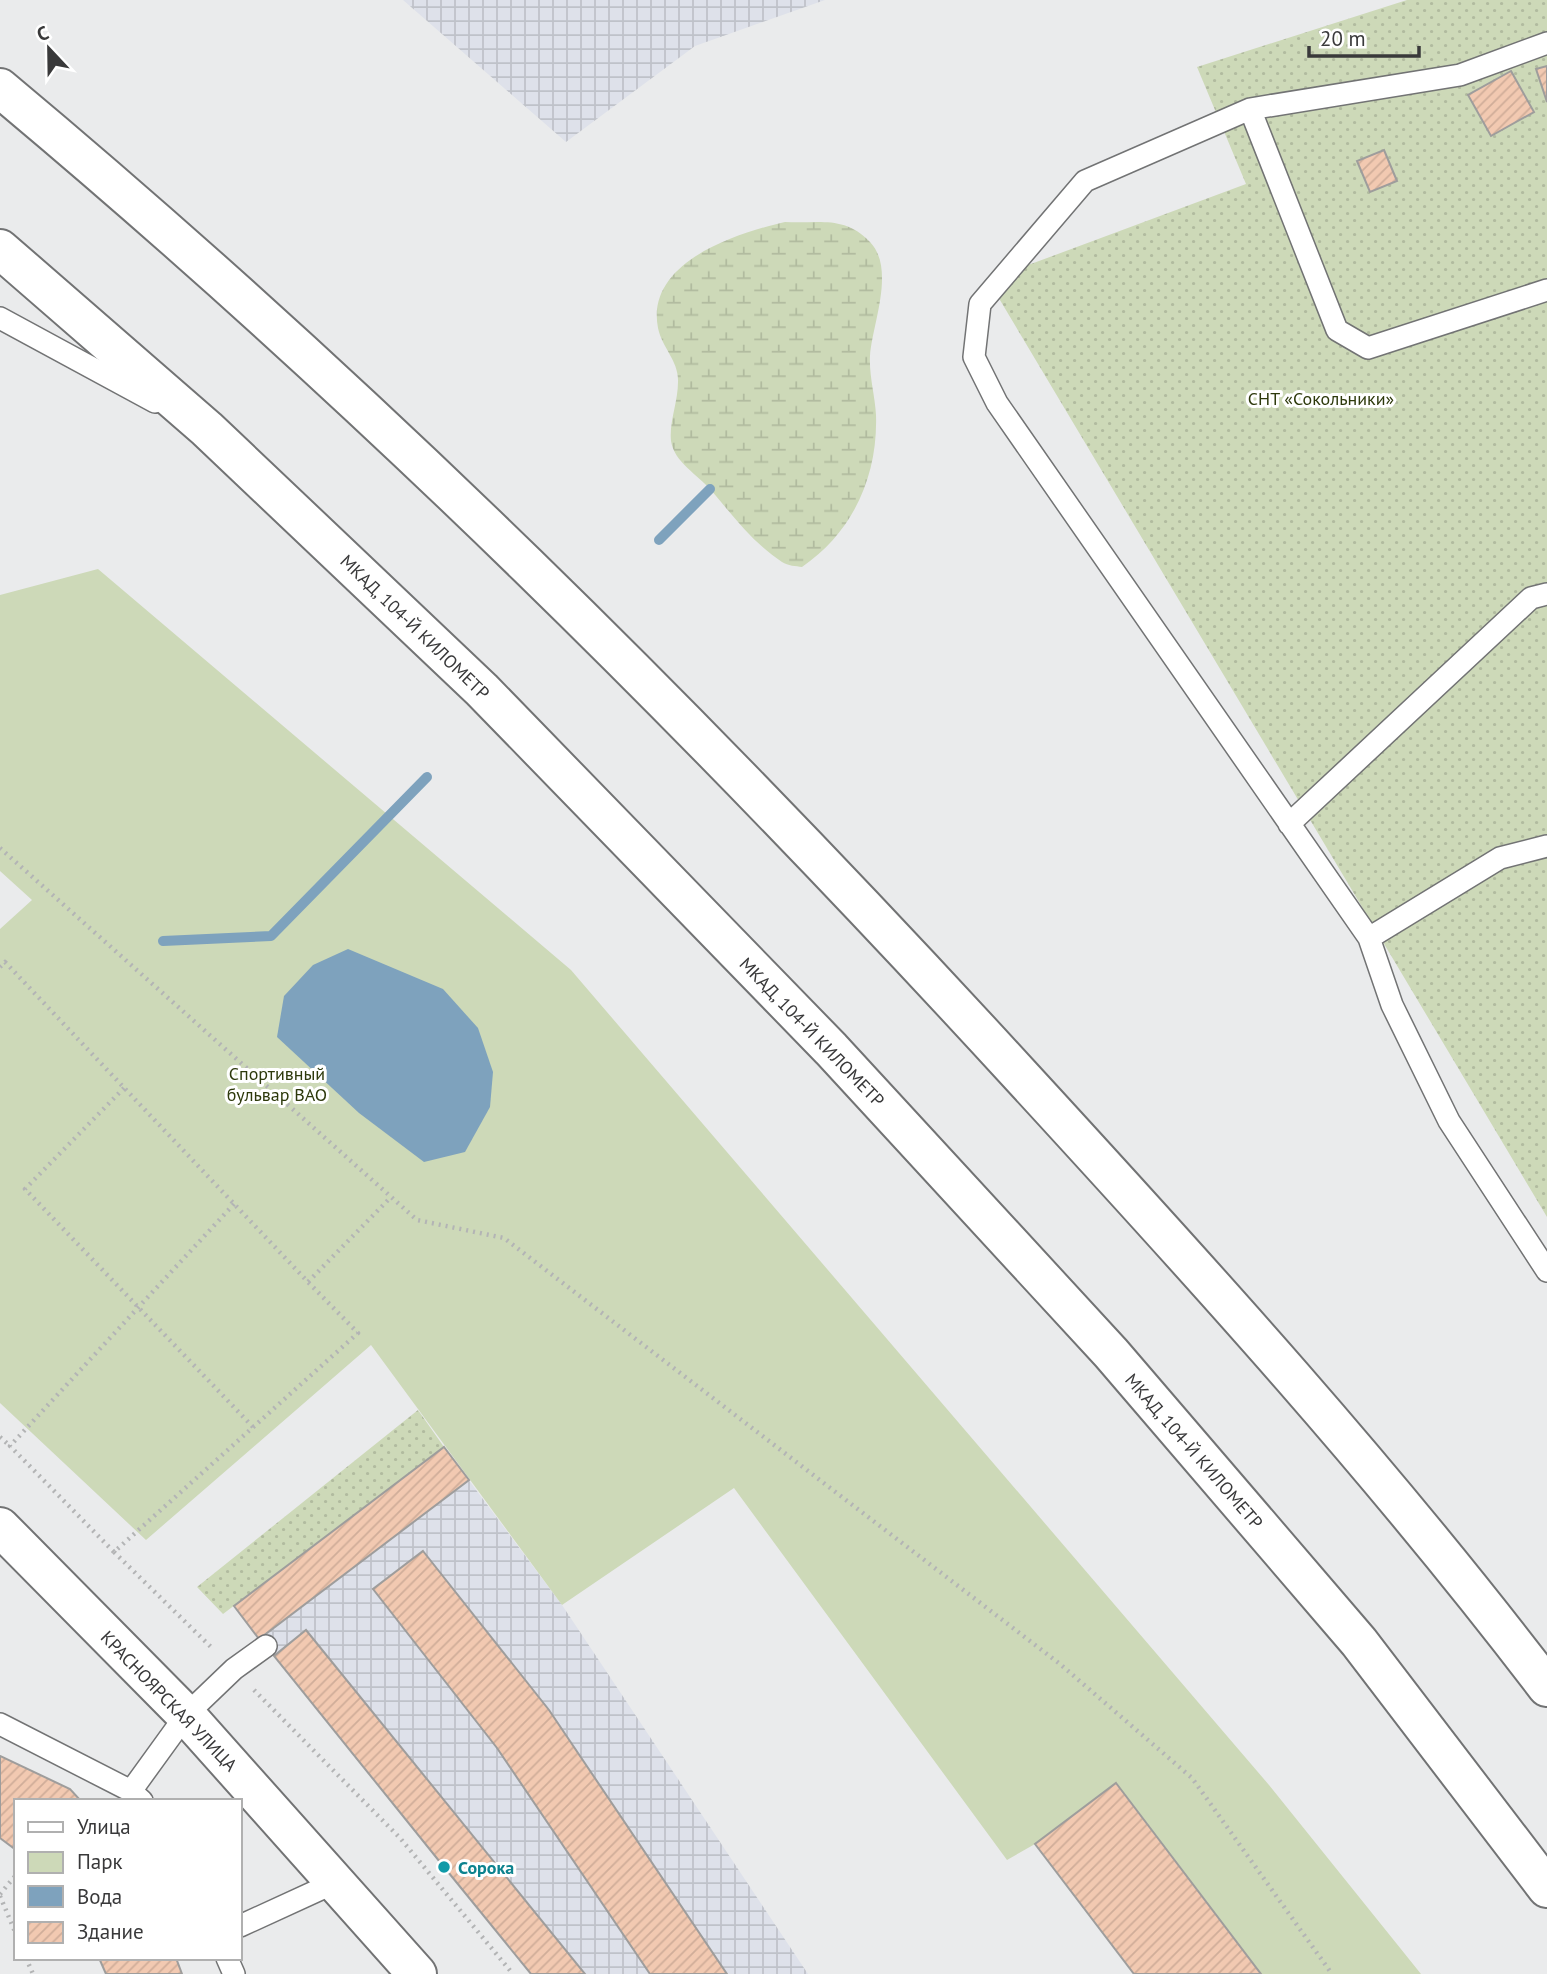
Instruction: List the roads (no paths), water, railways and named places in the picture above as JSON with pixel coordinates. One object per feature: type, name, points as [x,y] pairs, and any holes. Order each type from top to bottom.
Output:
[{"type":"main road","points":[[0,88],[289,340],[568,603],[910,956],[1202,1272],[1454,1565],[1547,1687]]},
{"type":"main road","name":"МКАД, 104-Й КИЛОМЕТР","points":[[0,249],[206,429],[482,690],[831,1049],[1111,1353],[1359,1642],[1547,1888]]},
{"type":"main road","name":"КРАСНОЯРСКАЯ УЛИЦА","points":[[0,1527],[186,1715],[417,1974]]},
{"type":"lane","points":[[1544,1260],[1449,1121],[1392,1005],[1369,938],[997,403],[974,357],[980,304],[1084,181],[1250,109],[1460,75],[1547,43]]},
{"type":"lane","points":[[1250,109],[1337,330],[1368,348],[1547,290]]},
{"type":"lane","points":[[0,318],[206,429]]},
{"type":"lane","points":[[1289,824],[1531,598],[1547,594]]},
{"type":"lane","points":[[1369,938],[1500,858],[1547,846]]},
{"type":"lane","points":[[0,1724],[136,1796],[186,1715],[234,1670],[266,1646]]},
{"type":"lane","points":[[242,1925],[336,1882]]},
{"type":"water","points":[[348,949],[443,989],[478,1028],[493,1072],[490,1107],[465,1152],[424,1162],[359,1113],[277,1037],[284,996],[313,965]]},
{"type":"waterway","points":[[659,540],[710,489]]},
{"type":"waterway","points":[[163,941],[271,936],[427,777]]},
{"type":"place","name":"Сорока","points":[[444,1867]]},
{"type":"park label","name":"СНТ «Сокольники»","points":[[1321,398]]},
{"type":"park label","name":"Спортивный бульвар ВАО","points":[[277,1083]]}]
